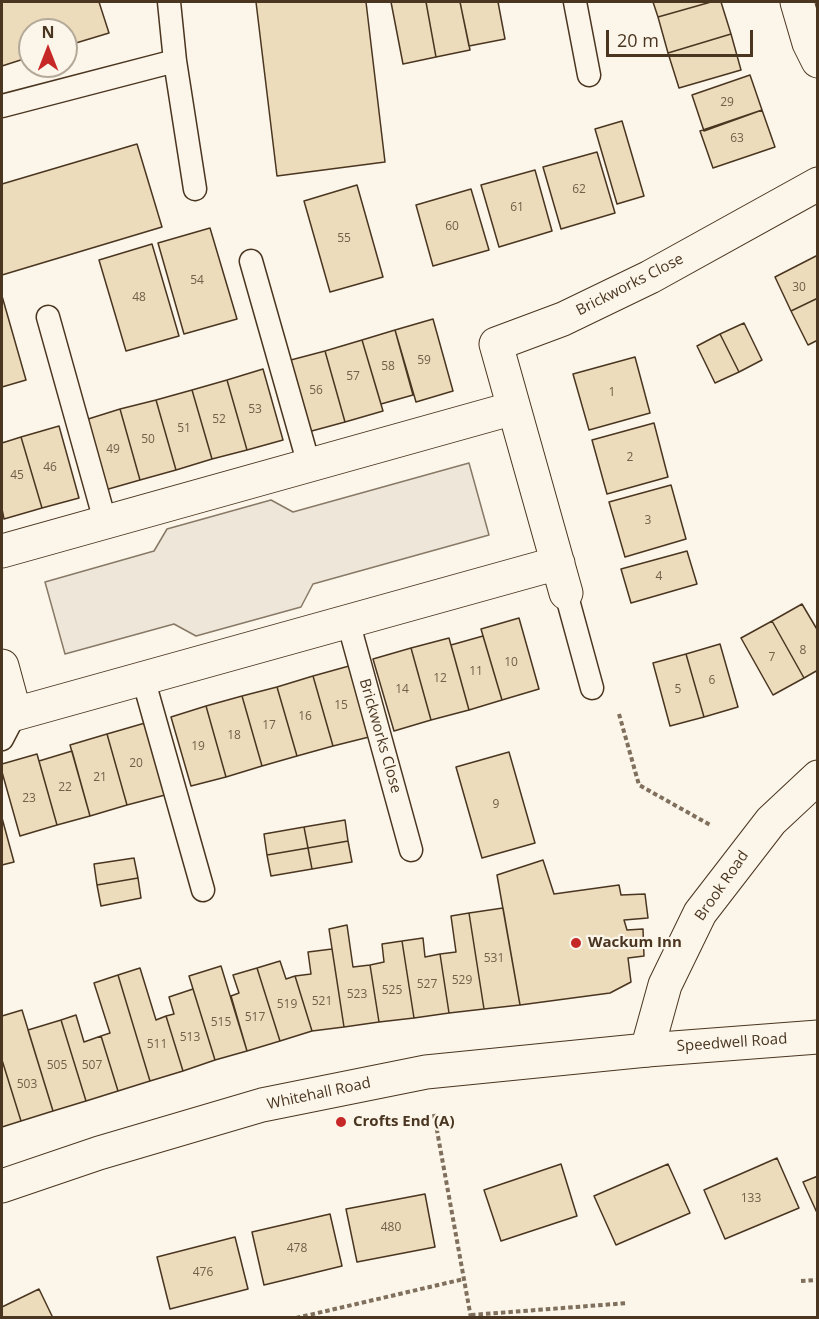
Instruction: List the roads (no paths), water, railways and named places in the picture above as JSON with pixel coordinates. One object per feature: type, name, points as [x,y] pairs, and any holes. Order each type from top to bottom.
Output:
[{"type":"street","points":[[797,2],[809,43],[818,61]]},
{"type":"street","name":"Brickworks Close","points":[[562,578],[496,344],[563,319],[650,277],[818,183]]},
{"type":"street","points":[[2,551],[514,408]]},
{"type":"street","points":[[2,666],[8,727],[143,678],[348,621],[562,578]]},
{"type":"street","name":"Brook Road","points":[[647,1050],[665,985],[700,913],[771,821],[818,777]]},
{"type":"street","name":"Speedwell Road","points":[[647,1050],[818,1037]]},
{"type":"street","name":"Whitehall Road","points":[[2,1186],[99,1153],[262,1105],[426,1072],[647,1050]]},
{"type":"lane","points":[[169,2],[175,61],[195,189]]},
{"type":"lane","points":[[575,2],[589,75]]},
{"type":"lane","points":[[2,106],[175,61]]},
{"type":"lane","points":[[251,261],[309,465]]},
{"type":"lane","points":[[48,317],[105,522]]},
{"type":"lane","name":"Brickworks Close","points":[[562,578],[592,688]]},
{"type":"lane","name":"Brickworks Close","points":[[348,621],[411,850]]},
{"type":"lane","points":[[143,678],[202,890]]},
{"type":"place","name":"Wackum Inn","points":[[576,943]]},
{"type":"place","name":"Crofts End (A)","points":[[341,1122]]}]
